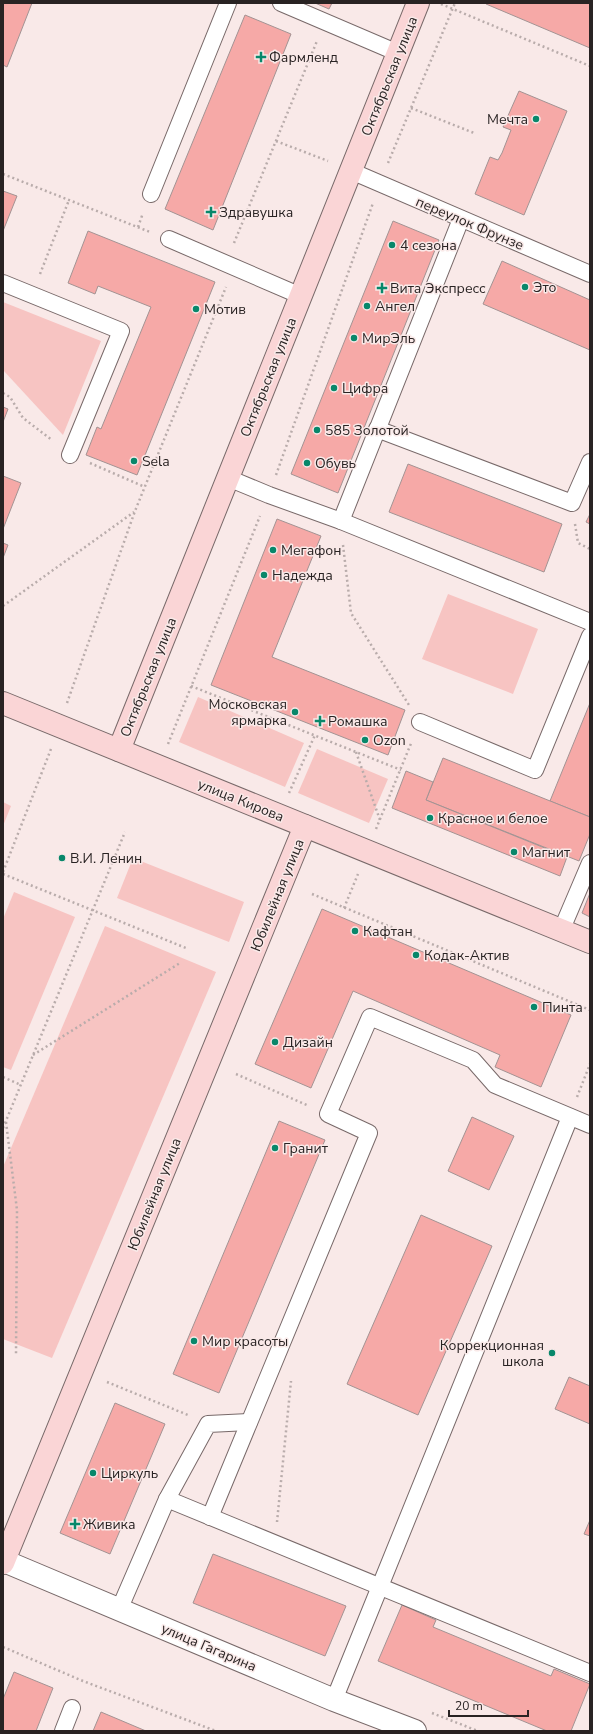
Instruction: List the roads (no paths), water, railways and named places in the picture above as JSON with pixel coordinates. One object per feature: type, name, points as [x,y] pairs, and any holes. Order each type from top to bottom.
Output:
[{"type":"street","name":"Октябрьская улица","points":[[119,750],[418,3]]},
{"type":"street","name":"улица Кирова","points":[[3,703],[590,942]]},
{"type":"street","name":"Юбилейная улица","points":[[3,1562],[305,826]]},
{"type":"street","name":"улица Гагарина","points":[[3,1562],[406,1729]]},
{"type":"lane","points":[[151,194],[228,3]]},
{"type":"lane","points":[[281,3],[398,53]]},
{"type":"lane","name":"переулок Фрунзе","points":[[351,171],[590,274]]},
{"type":"lane","points":[[341,521],[461,219]]},
{"type":"lane","points":[[169,239],[301,296]]},
{"type":"lane","points":[[3,283],[121,331],[70,454]]},
{"type":"lane","points":[[377,429],[572,503],[590,462]]},
{"type":"lane","points":[[228,478],[269,495],[341,521],[590,622]]},
{"type":"lane","points":[[420,722],[536,770],[590,636]]},
{"type":"lane","points":[[561,931],[590,863]]},
{"type":"lane","points":[[210,1517],[369,1133],[328,1114],[370,1017],[473,1060],[495,1084],[590,1125]]},
{"type":"lane","points":[[334,1700],[570,1117]]},
{"type":"lane","points":[[119,1610],[167,1498],[208,1424],[249,1422]]},
{"type":"lane","points":[[167,1498],[590,1673]]},
{"type":"lane","points":[[63,1731],[72,1708]]},
{"type":"place","name":"Фармленд","points":[[261,57]]},
{"type":"place","name":"Мечта","points":[[536,119]]},
{"type":"place","name":"Здравушка","points":[[211,212]]},
{"type":"place","name":"4 сезона","points":[[392,245]]},
{"type":"place","name":"Это","points":[[525,287]]},
{"type":"place","name":"Вита Экспресс","points":[[382,288]]},
{"type":"place","name":"Ангел","points":[[367,306]]},
{"type":"place","name":"Мотив","points":[[196,309]]},
{"type":"place","name":"МирЭль","points":[[354,338]]},
{"type":"place","name":"Цифра","points":[[334,388]]},
{"type":"place","name":"585 Золотой","points":[[317,430]]},
{"type":"place","name":"Sela","points":[[134,461]]},
{"type":"place","name":"Обувь","points":[[307,463]]},
{"type":"place","name":"Мегафон","points":[[273,550]]},
{"type":"place","name":"Надежда","points":[[264,575]]},
{"type":"place","name":"Московская ярмарка","points":[[295,712]]},
{"type":"place","name":"Ромашка","points":[[320,721]]},
{"type":"place","name":"Ozon","points":[[365,740]]},
{"type":"place","name":"Красное и белое","points":[[430,818]]},
{"type":"place","name":"Магнит","points":[[514,852]]},
{"type":"place","name":"В.И. Ленин","points":[[62,858]]},
{"type":"place","name":"Кафтан","points":[[355,931]]},
{"type":"place","name":"Кодак-Актив","points":[[416,955]]},
{"type":"place","name":"Пинта","points":[[534,1007]]},
{"type":"place","name":"Дизайн","points":[[275,1042]]},
{"type":"place","name":"Гранит","points":[[275,1148]]},
{"type":"place","name":"Мир красоты","points":[[194,1341]]},
{"type":"place","name":"Коррекционная школа","points":[[552,1353]]},
{"type":"place","name":"Циркуль","points":[[93,1473]]},
{"type":"place","name":"Живика","points":[[75,1524]]}]
